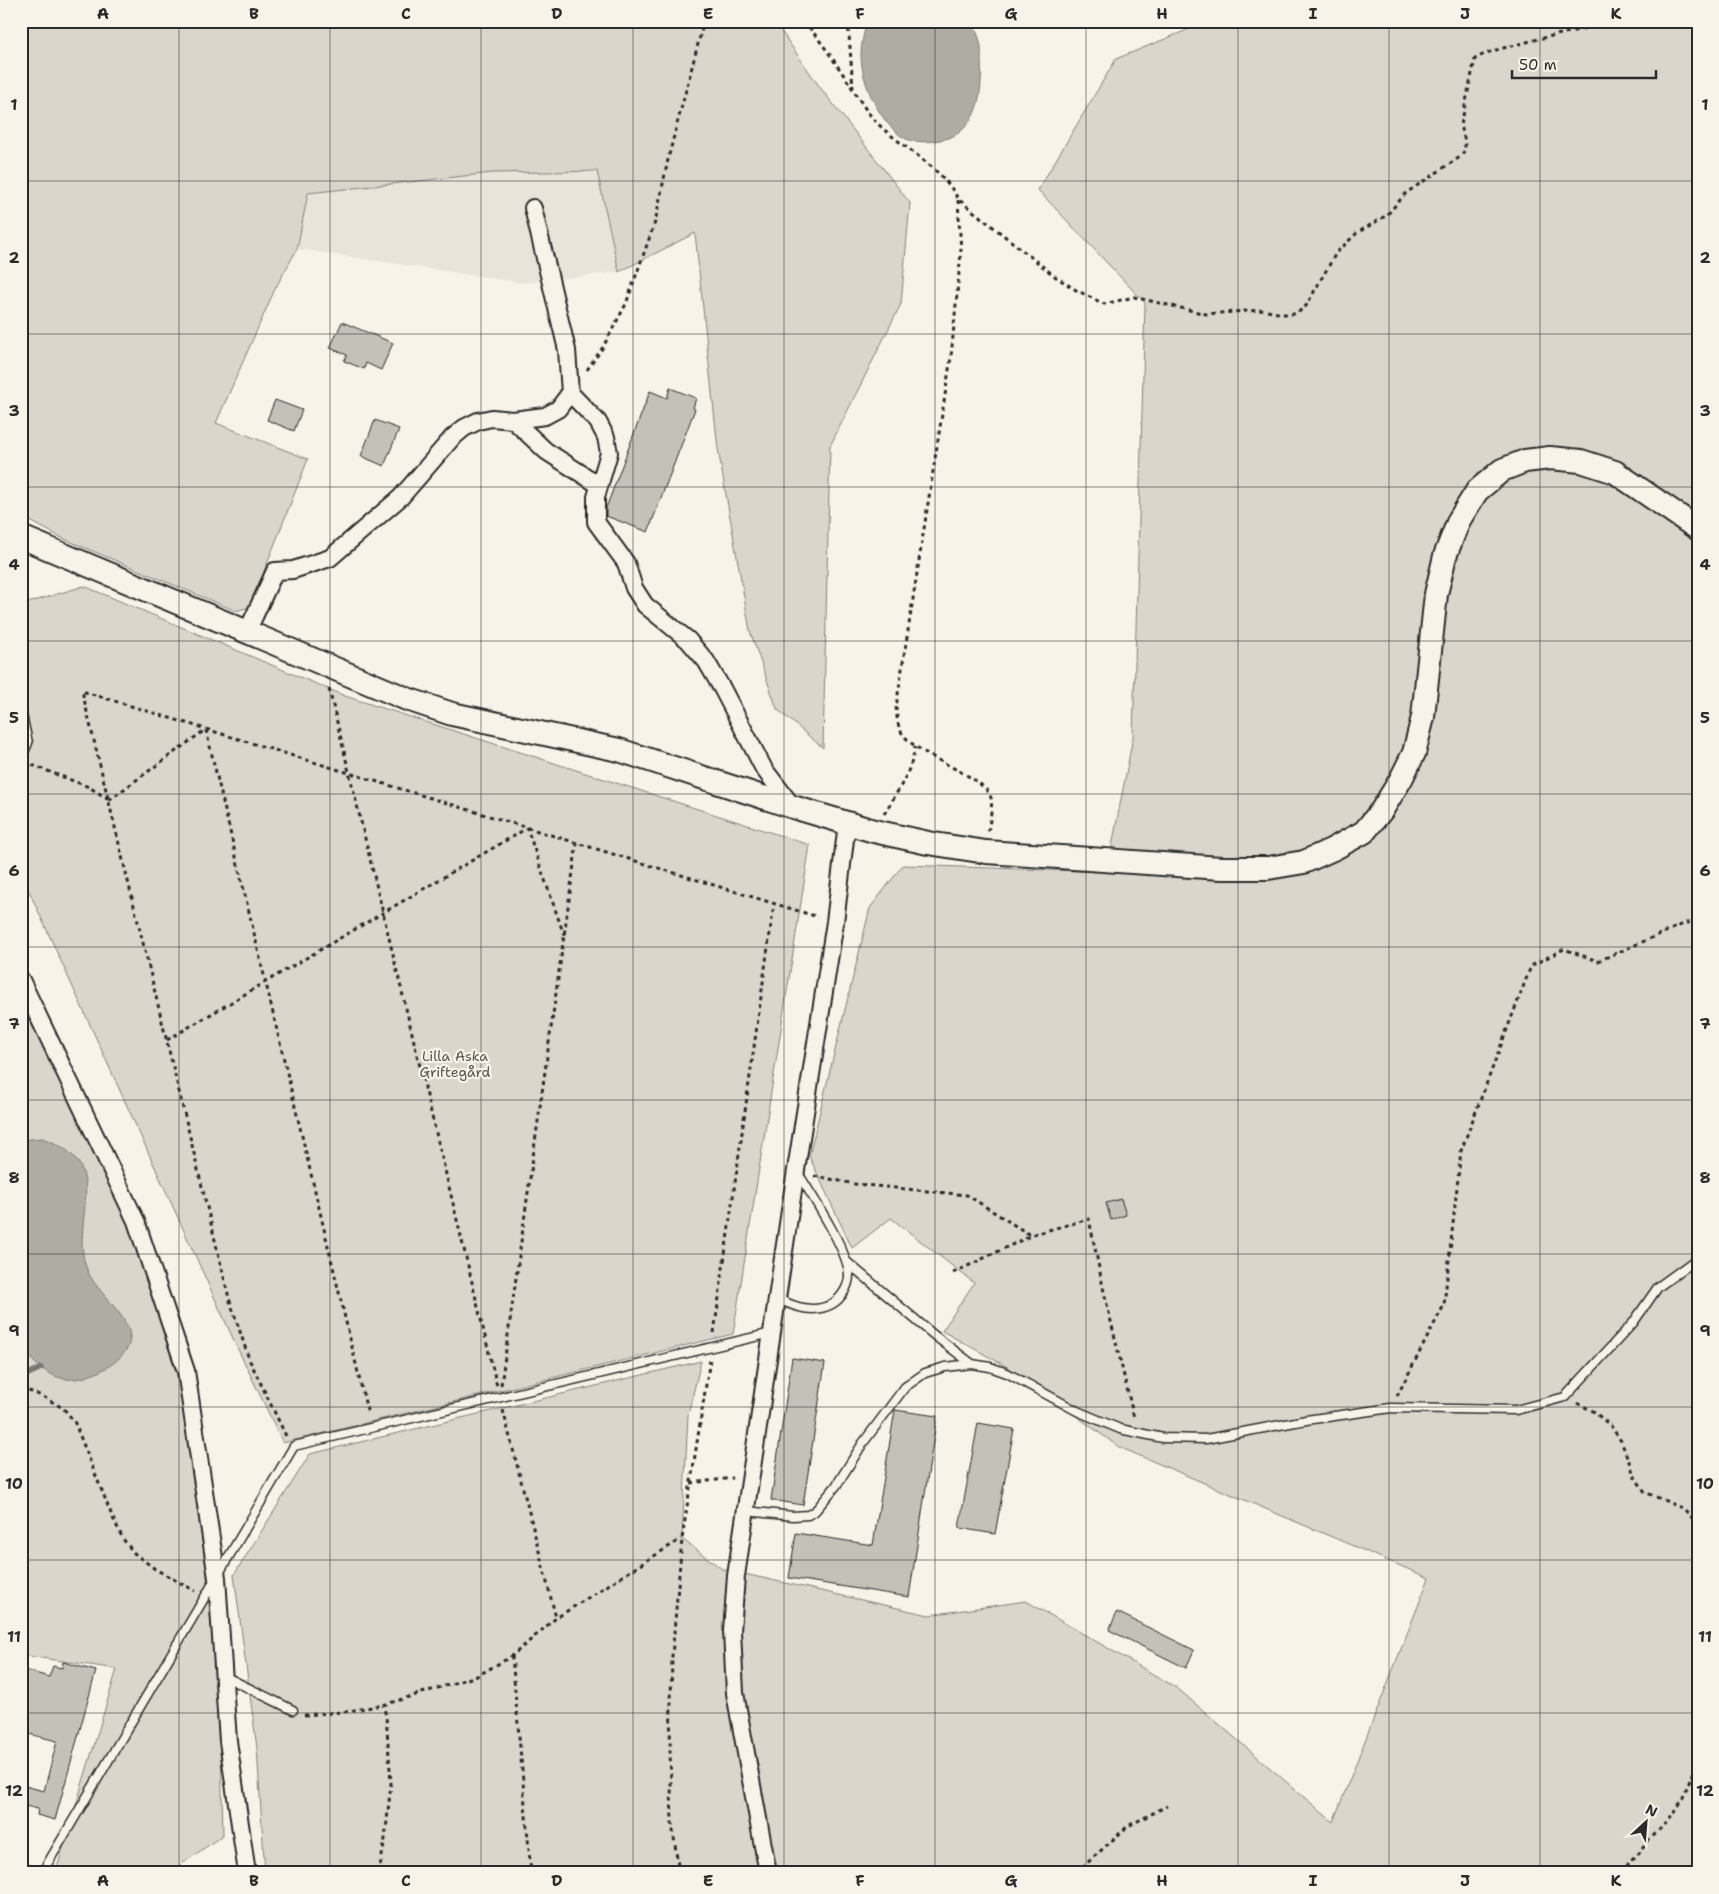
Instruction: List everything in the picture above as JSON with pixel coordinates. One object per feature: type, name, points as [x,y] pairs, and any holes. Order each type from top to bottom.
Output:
[{"type":"street","points":[[533,208],[567,350],[570,393],[598,422],[606,437],[608,453],[596,496],[596,522],[613,542],[626,563],[634,588],[646,605],[688,640],[706,660],[764,769],[793,807]]},
{"type":"street","points":[[247,632],[275,571],[293,570],[330,558],[395,503],[452,438],[464,428],[478,420],[492,418],[513,420],[545,416],[558,409],[570,393]]},
{"type":"street","points":[[513,420],[546,451],[599,485]]},
{"type":"street","points":[[21,537],[407,699],[452,714],[619,750],[793,807],[874,831],[928,843],[986,852],[1220,868],[1268,868],[1304,862],[1334,849],[1364,832],[1382,810],[1401,779],[1414,752],[1423,718],[1436,594],[1445,556],[1459,520],[1477,491],[1502,470],[1525,461],[1550,458],[1582,461],[1615,472],[1698,529]]},
{"type":"street","points":[[768,1873],[735,1692],[732,1631],[736,1576],[835,922],[847,823]]},
{"type":"street","points":[[21,980],[136,1221],[186,1371],[217,1578],[228,1741],[247,1873]]},
{"type":"lane","points":[[21,710],[28,743],[21,759]]},
{"type":"lane","points":[[778,1299],[804,1308],[825,1308],[836,1302],[844,1293],[849,1277],[847,1262],[797,1165]]},
{"type":"lane","points":[[746,1511],[808,1516],[815,1511],[836,1486],[863,1443],[906,1387],[925,1373],[945,1367],[972,1364],[990,1367],[1007,1373],[1077,1411],[1120,1429],[1163,1438],[1206,1439],[1306,1420],[1391,1408],[1516,1410],[1565,1397],[1633,1322],[1658,1287],[1698,1258]]},
{"type":"lane","points":[[847,1262],[887,1292],[972,1364]]},
{"type":"lane","points":[[42,1873],[294,1446],[772,1333]]},
{"type":"lane","points":[[224,1676],[293,1710]]},
{"type":"lane","points":[[21,1869],[24,1867],[35,1873]]},
{"type":"path","points":[[570,393],[603,347],[626,304],[655,222],[669,155],[704,21]]},
{"type":"path","points":[[804,21],[822,43],[878,124],[927,163],[953,189],[958,199],[961,252],[952,357],[896,707],[897,721],[901,732],[915,747],[975,781],[984,788],[991,798],[986,852]]},
{"type":"path","points":[[848,21],[854,90]]},
{"type":"path","points":[[958,199],[1056,277],[1076,290],[1104,304],[1134,297],[1206,314],[1261,310],[1296,314],[1306,306],[1336,253],[1357,234],[1387,215],[1406,193],[1460,157],[1465,150],[1461,125],[1476,59],[1483,54],[1553,34],[1578,31],[1614,21]]},
{"type":"path","points":[[324,664],[500,1397],[556,1618]]},
{"type":"path","points":[[294,1446],[286,1437],[249,1359],[229,1298],[82,691],[835,922]]},
{"type":"path","points":[[108,800],[206,730]]},
{"type":"path","points":[[206,730],[371,1427]]},
{"type":"path","points":[[874,831],[907,776],[915,747]]},
{"type":"path","points":[[30,764],[89,787],[108,800]]},
{"type":"path","points":[[167,1040],[527,828]]},
{"type":"path","points":[[527,828],[564,936]]},
{"type":"path","points":[[500,1397],[577,843]]},
{"type":"path","points":[[680,1873],[672,1822],[670,1749],[672,1656],[682,1539],[712,1347],[774,904]]},
{"type":"path","points":[[1391,1408],[1444,1305],[1461,1151],[1531,966],[1564,949],[1598,961],[1686,922],[1698,922]]},
{"type":"path","points":[[797,1165],[813,1176],[855,1184],[967,1195],[1030,1236]]},
{"type":"path","points":[[953,1274],[1030,1236],[1089,1219],[1137,1433]]},
{"type":"path","points":[[21,1388],[42,1396],[63,1408],[74,1421],[116,1524],[123,1539],[134,1553],[155,1570],[205,1597]]},
{"type":"path","points":[[1565,1397],[1593,1411],[1612,1426],[1622,1441],[1634,1477],[1645,1492],[1684,1508],[1698,1524]]},
{"type":"path","points":[[691,1483],[751,1475]]},
{"type":"path","points":[[293,1710],[304,1715],[343,1712],[382,1705],[477,1676],[512,1656],[556,1618],[682,1539]]},
{"type":"path","points":[[512,1656],[531,1873]]},
{"type":"path","points":[[379,1873],[385,1839],[390,1782],[386,1716],[382,1705]]},
{"type":"path","points":[[1622,1873],[1632,1858],[1674,1813],[1698,1758]]},
{"type":"path","points":[[1076,1873],[1128,1826],[1168,1806]]},
{"type":"path","points":[[658,1873],[678,1868]]},
{"type":"shaded area","points":[[867,21],[972,21],[981,47],[981,86],[976,110],[963,130],[953,136],[940,140],[919,142],[906,139],[888,124],[874,103],[862,66],[861,55]]},
{"type":"shaded area","points":[[597,171],[619,272],[524,283],[297,249],[308,193],[492,173]]},
{"type":"shaded area","points":[[42,1138],[65,1149],[79,1163],[85,1179],[86,1196],[82,1234],[83,1253],[88,1272],[92,1280],[124,1320],[130,1336],[129,1345],[116,1361],[96,1373],[75,1379],[58,1377],[46,1372],[36,1364],[29,1354],[21,1333],[21,1140]]},
{"type":"green space","points":[[21,21],[774,21],[819,86],[910,203],[901,304],[830,446],[823,748],[777,709],[750,631],[718,449],[695,233],[619,272],[597,171],[492,173],[308,193],[297,249],[275,289],[216,423],[308,459],[250,607],[236,611],[64,539],[21,516]]},
{"type":"green space","points":[[1209,21],[1698,21],[1698,1873],[265,1873],[257,1748],[234,1575],[310,1454],[701,1361],[688,1415],[682,1539],[722,1569],[929,1615],[1026,1601],[1177,1688],[1333,1822],[1429,1578],[1119,1447],[1011,1369],[942,1331],[974,1283],[891,1218],[852,1248],[809,1156],[870,908],[903,865],[1107,872],[1133,737],[1145,303],[1038,190],[1116,59]]},
{"type":"green space","name":"Lilla Aska Griftegård","points":[[84,586],[345,696],[810,845],[733,1334],[283,1443],[236,1345],[24,880],[21,866],[21,605]]},
{"type":"green space","points":[[21,1002],[129,1225],[178,1378],[207,1574],[221,1746],[223,1835],[169,1873],[91,1873],[57,1868],[117,1669],[21,1655]]},
{"type":"building","points":[[342,322],[393,343],[381,370],[366,363],[364,369],[344,361],[347,355],[330,348]]},
{"type":"building","points":[[670,388],[696,398],[693,408],[695,409],[648,532],[606,516],[606,508],[650,391],[667,398]]},
{"type":"building","points":[[275,400],[302,410],[294,431],[267,420]]},
{"type":"building","points":[[375,420],[399,429],[384,466],[361,456]]},
{"type":"building","points":[[1121,1199],[1126,1215],[1111,1220],[1106,1203]]},
{"type":"building","points":[[792,1358],[825,1363],[803,1505],[771,1500]]},
{"type":"building","points":[[895,1410],[937,1416],[909,1597],[789,1578],[796,1533],[873,1545]]},
{"type":"building","points":[[978,1423],[1014,1429],[995,1534],[959,1528]]},
{"type":"building","points":[[1117,1612],[1194,1650],[1186,1668],[1109,1630]]},
{"type":"building","points":[[63,1662],[96,1671],[55,1820],[37,1815],[38,1809],[21,1805],[21,1785],[44,1791],[57,1741],[21,1732],[21,1669],[49,1677],[53,1666],[62,1668]]},
{"type":"waterway","points":[[21,1375],[26,1375],[41,1368]]}]
